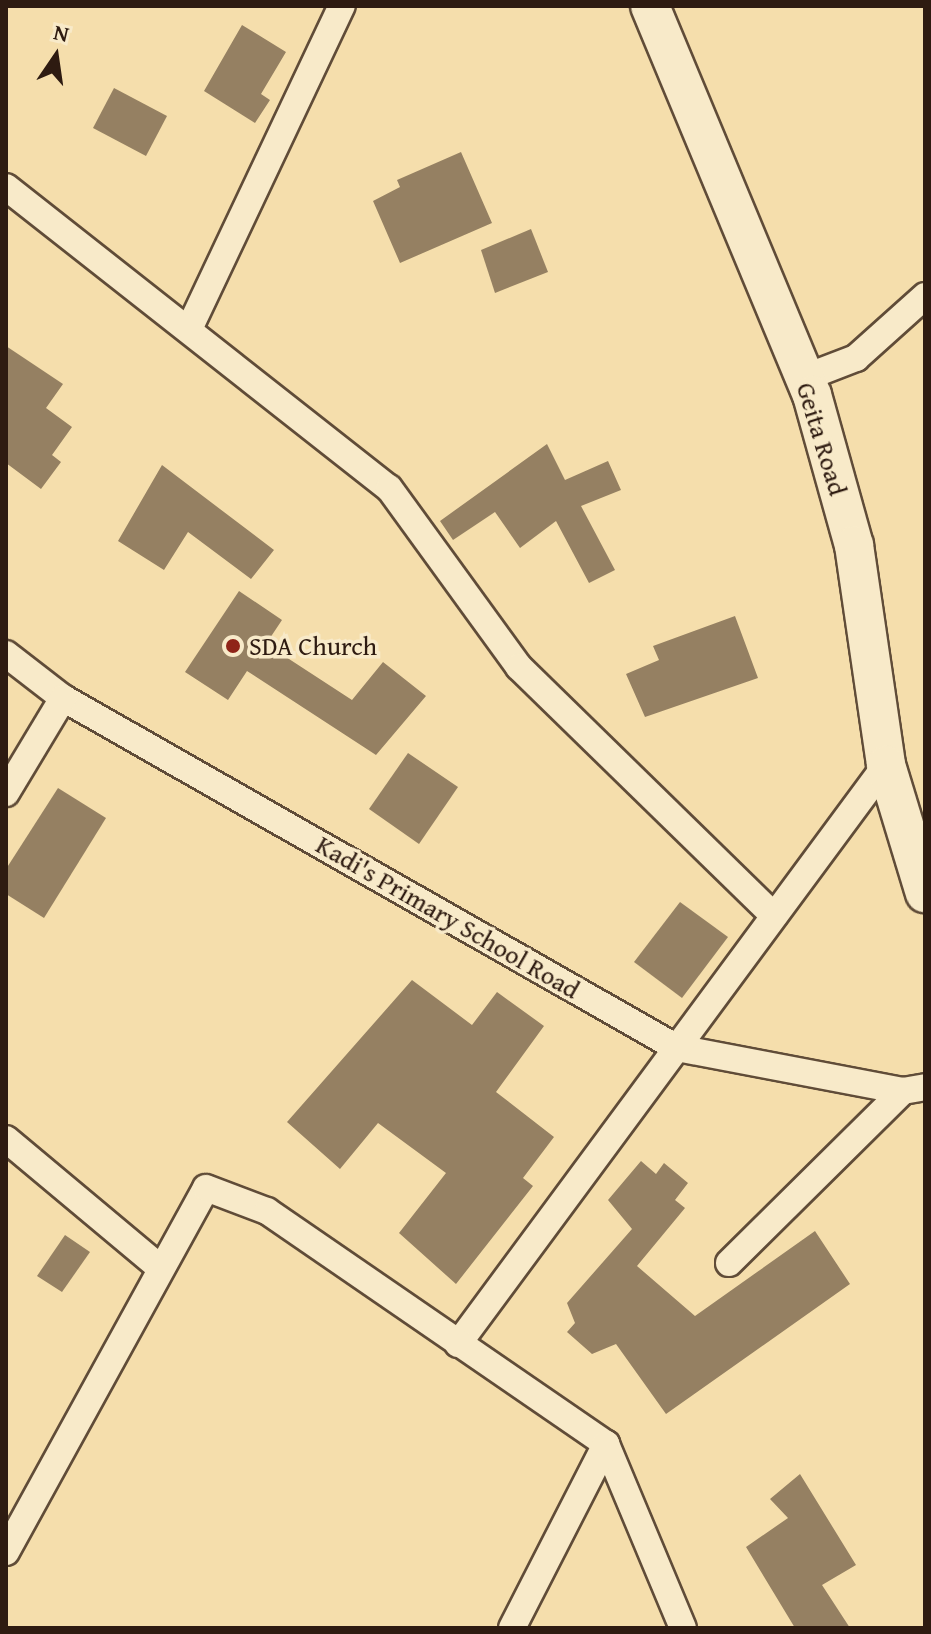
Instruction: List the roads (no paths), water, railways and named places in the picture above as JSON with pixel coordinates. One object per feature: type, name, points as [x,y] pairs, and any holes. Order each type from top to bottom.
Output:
[{"type":"main road","name":"Geita Road","points":[[650,6],[804,378],[854,545],[886,765],[925,893]]},
{"type":"street","points":[[190,327],[342,6]]},
{"type":"street","points":[[6,187],[190,327],[389,488],[519,667],[774,916]]},
{"type":"street","points":[[804,378],[856,358],[925,296]]},
{"type":"street","name":"Kadi's Primary School Road","points":[[6,654],[63,698],[677,1048],[914,1089]]},
{"type":"street","points":[[6,793],[63,698]]},
{"type":"street","points":[[458,1344],[886,765]]},
{"type":"street","points":[[729,1263],[914,1089]]},
{"type":"street","points":[[6,1139],[158,1266]]},
{"type":"street","points":[[6,1552],[158,1266],[206,1188],[267,1211],[606,1444],[683,1628]]},
{"type":"street","points":[[512,1628],[606,1444]]},
{"type":"place","name":"SDA Church","points":[[233,646]]}]
